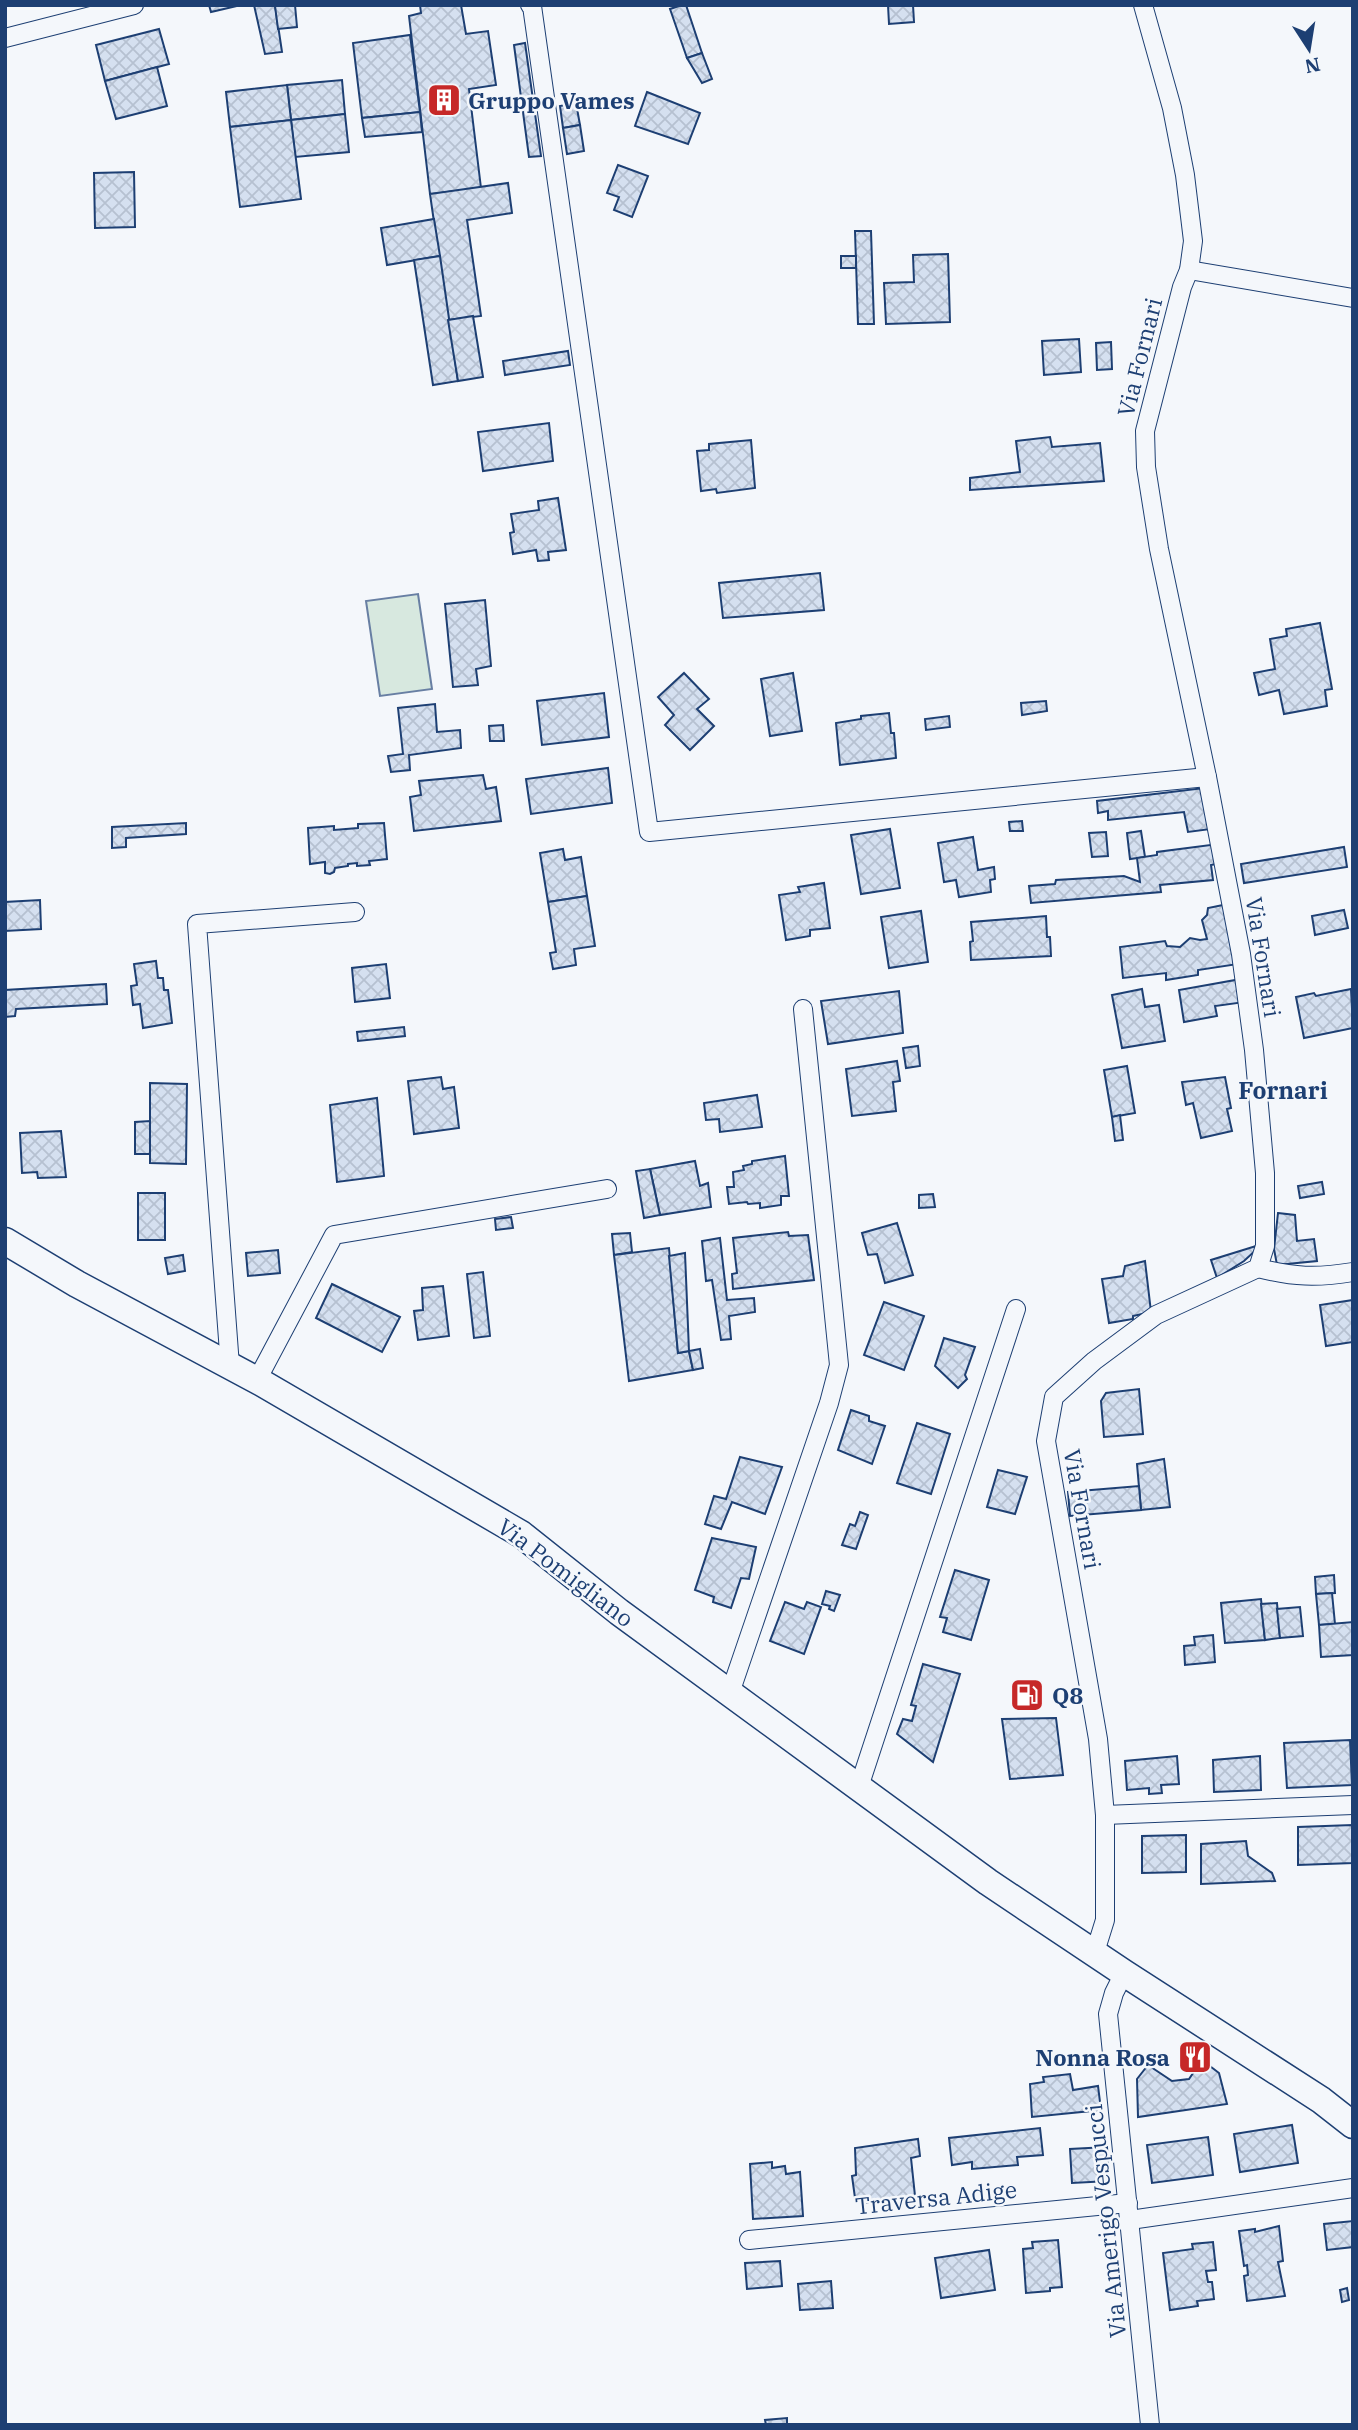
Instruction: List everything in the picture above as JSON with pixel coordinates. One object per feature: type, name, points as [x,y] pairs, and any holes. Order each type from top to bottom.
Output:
[{"type":"street","points":[[5,38],[134,5]]},
{"type":"street","name":"Via Fornari","points":[[1095,1952],[1105,1920],[1105,1815],[1094,1715],[1045,1441],[1054,1397],[1094,1362],[1156,1315],[1258,1268],[1265,1246],[1265,1173],[1254,1050],[1241,954],[1208,777],[1159,549],[1146,467],[1145,432],[1182,287],[1189,271],[1193,241],[1185,175],[1172,108],[1143,5]]},
{"type":"street","points":[[531,6],[649,832],[1208,777]]},
{"type":"street","points":[[1189,271],[1353,298]]},
{"type":"street","points":[[230,1366],[197,925],[355,912]]},
{"type":"street","points":[[730,1693],[830,1403],[839,1365],[803,1009]]},
{"type":"street","points":[[257,1380],[334,1235],[607,1189]]},
{"type":"street","name":"Via Pomigliano","points":[[5,1241],[78,1284],[257,1380],[521,1534],[619,1612],[988,1882],[1321,2100],[1353,2125]]},
{"type":"street","points":[[1258,1268],[1290,1276],[1353,1272]]},
{"type":"street","points":[[859,1787],[1016,1309]]},
{"type":"street","points":[[1105,1815],[1353,1805]]},
{"type":"street","name":"Via Amerigo Vespucci","points":[[1124,1973],[1108,2014],[1150,2425]]},
{"type":"street","name":"Traversa Adige","points":[[748,2240],[1129,2211],[1353,2188]]},
{"type":"shaded area","points":[[418,594],[432,689],[380,696],[366,601]]},
{"type":"building","points":[[209,5],[241,5],[211,12]]},
{"type":"building","points":[[254,5],[275,5],[282,52],[265,54]]},
{"type":"building","points":[[295,5],[297,27],[278,29],[275,6]]},
{"type":"building","name":"Gruppo Vames","points":[[420,5],[461,5],[466,34],[488,31],[496,85],[469,89],[481,188],[430,194],[409,16],[421,13]]},
{"type":"building","points":[[686,5],[702,53],[687,58],[670,9]]},
{"type":"building","points":[[888,5],[913,5],[914,22],[889,24]]},
{"type":"building","points":[[159,29],[169,64],[105,81],[96,45]]},
{"type":"building","points":[[410,35],[420,112],[362,118],[353,43]]},
{"type":"building","points":[[525,43],[541,156],[529,157],[514,45]]},
{"type":"building","points":[[702,53],[712,79],[702,83],[687,58]]},
{"type":"building","points":[[157,67],[167,106],[116,119],[105,81]]},
{"type":"building","points":[[342,80],[345,114],[291,120],[287,85]]},
{"type":"building","points":[[287,85],[291,120],[230,127],[226,92]]},
{"type":"building","points":[[647,92],[700,113],[688,144],[635,126]]},
{"type":"building","points":[[576,103],[580,125],[563,128],[560,106]]},
{"type":"building","points":[[420,112],[422,132],[365,137],[362,118]]},
{"type":"building","points":[[345,114],[349,152],[295,157],[291,120]]},
{"type":"building","points":[[291,120],[301,199],[240,207],[230,127]]},
{"type":"building","points":[[580,125],[584,151],[567,154],[563,128]]},
{"type":"building","points":[[618,165],[648,176],[632,217],[614,210],[619,197],[607,193]]},
{"type":"building","points":[[134,172],[135,227],[95,228],[94,173]]},
{"type":"building","points":[[508,183],[512,213],[467,220],[481,316],[448,320],[430,194]]},
{"type":"building","points":[[434,219],[440,256],[387,265],[381,228]]},
{"type":"building","points":[[855,231],[871,231],[874,324],[858,324]]},
{"type":"building","points":[[948,254],[950,322],[886,324],[884,283],[914,282],[913,255]]},
{"type":"building","points":[[440,256],[458,381],[433,385],[414,260]]},
{"type":"building","points":[[841,256],[856,256],[856,268],[841,268]]},
{"type":"building","points":[[473,316],[483,377],[458,381],[448,320]]},
{"type":"building","points":[[1079,339],[1081,372],[1044,375],[1042,341]]},
{"type":"building","points":[[1111,342],[1112,369],[1097,370],[1096,343]]},
{"type":"building","points":[[568,351],[570,365],[505,375],[503,361]]},
{"type":"building","points":[[549,423],[553,461],[483,471],[478,432]]},
{"type":"building","points":[[1050,437],[1052,447],[1100,443],[1104,481],[970,490],[970,478],[1020,472],[1016,441]]},
{"type":"building","points":[[751,440],[755,488],[717,493],[716,489],[701,491],[697,451],[709,450],[709,444]]},
{"type":"building","points":[[558,498],[566,550],[548,552],[549,560],[538,561],[536,550],[513,554],[511,514],[539,510],[538,501]]},
{"type":"building","points":[[820,573],[824,610],[723,618],[719,583]]},
{"type":"building","points":[[485,600],[491,666],[476,669],[478,685],[453,687],[445,604]]},
{"type":"building","points":[[1320,623],[1332,689],[1325,690],[1327,706],[1284,714],[1279,690],[1259,695],[1254,673],[1275,669],[1270,639],[1287,636],[1286,629]]},
{"type":"building","points":[[684,673],[709,699],[697,709],[714,726],[690,750],[665,725],[674,715],[658,697]]},
{"type":"building","points":[[793,673],[802,731],[770,736],[761,679]]},
{"type":"building","points":[[604,693],[609,737],[542,745],[537,701]]},
{"type":"building","points":[[1046,701],[1047,711],[1022,715],[1021,703]]},
{"type":"building","points":[[435,704],[437,732],[460,730],[461,748],[409,755],[410,770],[391,772],[388,756],[403,754],[398,708]]},
{"type":"building","points":[[889,713],[896,758],[840,765],[836,723],[861,719],[861,716]]},
{"type":"building","points":[[949,716],[950,727],[926,730],[925,719]]},
{"type":"building","points":[[503,725],[504,741],[490,741],[489,726]]},
{"type":"building","points":[[608,768],[612,803],[531,814],[526,779]]},
{"type":"building","points":[[483,775],[486,789],[496,787],[501,821],[414,831],[410,797],[421,795],[419,781]]},
{"type":"building","points":[[1204,788],[1211,829],[1188,832],[1184,812],[1108,820],[1108,811],[1098,813],[1097,801]]},
{"type":"building","points":[[1022,821],[1023,831],[1010,831],[1009,822]]},
{"type":"building","points":[[186,823],[186,834],[126,838],[126,847],[112,848],[112,827]]},
{"type":"building","points":[[384,823],[387,859],[369,861],[370,865],[348,864],[335,868],[330,874],[325,873],[325,862],[310,864],[308,828],[334,826],[334,830],[358,828],[358,824]]},
{"type":"building","points":[[890,829],[900,888],[861,894],[851,835]]},
{"type":"building","points":[[1141,831],[1145,857],[1130,859],[1127,833]]},
{"type":"building","points":[[1106,832],[1108,856],[1092,857],[1089,833]]},
{"type":"building","points":[[973,837],[978,870],[994,867],[995,879],[990,880],[991,892],[959,897],[956,880],[944,882],[938,843]]},
{"type":"building","points":[[1218,844],[1221,863],[1211,865],[1213,880],[1160,885],[1161,892],[1031,903],[1029,886],[1055,884],[1056,880],[1124,876],[1140,882],[1137,858],[1157,855],[1157,852]]},
{"type":"building","points":[[1344,847],[1347,867],[1244,883],[1241,864]]},
{"type":"building","points":[[563,849],[565,860],[581,857],[587,896],[548,902],[540,853]]},
{"type":"building","points":[[824,883],[830,928],[810,930],[810,936],[786,940],[779,895],[800,892],[798,887]]},
{"type":"building","points":[[587,896],[595,946],[574,949],[576,965],[553,969],[550,953],[556,952],[548,902]]},
{"type":"building","points":[[40,900],[41,929],[5,931],[5,902]]},
{"type":"building","points":[[1228,904],[1238,964],[1198,970],[1198,975],[1166,980],[1166,973],[1123,978],[1120,947],[1165,941],[1167,946],[1180,947],[1190,938],[1207,939],[1202,920],[1207,915],[1208,908]]},
{"type":"building","points":[[1344,910],[1348,928],[1315,935],[1312,916]]},
{"type":"building","points":[[921,911],[928,962],[889,968],[881,917]]},
{"type":"building","points":[[1046,916],[1051,956],[971,960],[971,922]]},
{"type":"building","points":[[156,961],[158,978],[163,978],[164,990],[168,990],[172,1023],[143,1028],[140,1004],[133,1005],[131,986],[137,985],[134,964]]},
{"type":"building","points":[[386,964],[390,998],[355,1002],[352,968]]},
{"type":"building","points":[[1241,979],[1245,1002],[1215,1006],[1217,1016],[1184,1022],[1179,990]]},
{"type":"building","points":[[106,984],[107,1004],[16,1009],[15,1016],[5,1017],[5,990]]},
{"type":"building","points":[[1142,989],[1145,1007],[1159,1005],[1165,1041],[1122,1048],[1112,995]]},
{"type":"building","points":[[1351,989],[1353,1028],[1304,1038],[1296,997]]},
{"type":"building","points":[[899,991],[903,1033],[828,1044],[821,1001]]},
{"type":"building","points":[[404,1027],[405,1036],[358,1041],[357,1032]]},
{"type":"building","points":[[918,1046],[920,1066],[906,1068],[903,1048]]},
{"type":"building","points":[[897,1061],[900,1081],[893,1082],[896,1111],[852,1116],[846,1069]]},
{"type":"building","points":[[1127,1066],[1135,1113],[1112,1117],[1104,1070]]},
{"type":"building","points":[[441,1077],[443,1089],[454,1087],[459,1128],[414,1134],[408,1081]]},
{"type":"building","points":[[1225,1077],[1231,1108],[1227,1109],[1232,1131],[1201,1138],[1193,1103],[1186,1105],[1182,1082]]},
{"type":"building","points":[[150,1083],[187,1084],[186,1164],[150,1163]]},
{"type":"building","points":[[757,1095],[762,1127],[720,1132],[719,1119],[706,1120],[704,1103]]},
{"type":"building","points":[[377,1098],[384,1176],[337,1182],[330,1105]]},
{"type":"building","points":[[1120,1115],[1123,1140],[1115,1141],[1112,1117]]},
{"type":"building","points":[[150,1121],[150,1154],[135,1154],[135,1122]]},
{"type":"building","points":[[61,1131],[66,1177],[38,1178],[37,1172],[22,1173],[20,1133]]},
{"type":"building","points":[[785,1156],[789,1196],[781,1196],[781,1205],[760,1208],[760,1203],[729,1204],[727,1187],[734,1187],[733,1172],[744,1170],[743,1166],[752,1164],[752,1161]]},
{"type":"building","points":[[695,1161],[700,1186],[708,1183],[711,1207],[660,1215],[650,1169]]},
{"type":"building","points":[[650,1169],[660,1215],[644,1218],[636,1171]]},
{"type":"building","points":[[1322,1182],[1324,1194],[1300,1198],[1298,1186]]},
{"type":"building","points":[[138,1193],[165,1193],[165,1240],[138,1240]]},
{"type":"building","points":[[933,1194],[935,1207],[919,1208],[919,1195]]},
{"type":"building","points":[[1278,1213],[1295,1215],[1297,1241],[1314,1239],[1317,1261],[1277,1265],[1274,1249]]},
{"type":"building","points":[[511,1217],[513,1228],[496,1230],[495,1219]]},
{"type":"building","points":[[897,1223],[913,1275],[885,1283],[877,1254],[868,1255],[862,1233]]},
{"type":"building","points":[[788,1232],[789,1236],[808,1235],[814,1280],[733,1289],[732,1274],[737,1273],[733,1238]]},
{"type":"building","points":[[630,1233],[632,1252],[614,1255],[612,1234]]},
{"type":"building","points":[[720,1238],[727,1300],[754,1298],[755,1312],[729,1316],[731,1339],[721,1340],[712,1280],[706,1281],[702,1241]]},
{"type":"building","points":[[1256,1246],[1257,1249],[1244,1261],[1217,1278],[1211,1260]]},
{"type":"building","points":[[669,1248],[678,1353],[689,1351],[693,1370],[629,1381],[614,1255]]},
{"type":"building","points":[[278,1250],[280,1273],[248,1276],[246,1253]]},
{"type":"building","points":[[685,1253],[689,1351],[678,1353],[669,1256]]},
{"type":"building","points":[[183,1255],[185,1271],[168,1274],[165,1258]]},
{"type":"building","points":[[1145,1261],[1151,1312],[1133,1316],[1133,1319],[1109,1323],[1102,1279],[1123,1276],[1125,1266]]},
{"type":"building","points":[[483,1272],[490,1336],[474,1338],[467,1274]]},
{"type":"building","points":[[332,1284],[400,1317],[382,1352],[316,1318]]},
{"type":"building","points":[[443,1286],[449,1336],[418,1340],[414,1311],[423,1310],[422,1288]]},
{"type":"building","points":[[1353,1300],[1353,1342],[1326,1346],[1320,1305]]},
{"type":"building","points":[[884,1302],[924,1316],[904,1370],[864,1355]]},
{"type":"building","points":[[944,1338],[975,1347],[965,1375],[967,1379],[958,1388],[935,1366]]},
{"type":"building","points":[[700,1349],[703,1368],[693,1370],[689,1351]]},
{"type":"building","points":[[1139,1389],[1143,1434],[1104,1437],[1101,1401],[1106,1393]]},
{"type":"building","points":[[851,1410],[869,1416],[869,1421],[885,1426],[872,1464],[838,1450]]},
{"type":"building","points":[[917,1423],[950,1434],[931,1494],[897,1483]]},
{"type":"building","points":[[740,1457],[782,1467],[765,1514],[732,1502],[721,1529],[705,1524],[714,1496],[726,1499]]},
{"type":"building","points":[[1164,1459],[1170,1507],[1141,1510],[1137,1464]]},
{"type":"building","points":[[998,1470],[1027,1477],[1015,1514],[987,1507]]},
{"type":"building","points":[[1139,1486],[1141,1510],[1070,1516],[1068,1492]]},
{"type":"building","points":[[860,1512],[868,1515],[856,1549],[842,1545],[850,1524],[855,1526]]},
{"type":"building","points":[[712,1538],[756,1547],[749,1579],[741,1578],[731,1608],[713,1602],[714,1597],[695,1590]]},
{"type":"building","points":[[955,1570],[989,1580],[971,1640],[943,1632],[947,1618],[940,1617]]},
{"type":"building","points":[[1334,1575],[1335,1593],[1316,1594],[1315,1577]]},
{"type":"building","points":[[826,1591],[840,1595],[834,1611],[829,1609],[830,1606],[822,1604]]},
{"type":"building","points":[[1332,1593],[1335,1624],[1319,1625],[1316,1594]]},
{"type":"building","points":[[1261,1599],[1265,1640],[1225,1643],[1221,1603]]},
{"type":"building","points":[[785,1602],[804,1609],[807,1602],[821,1607],[804,1654],[770,1641]]},
{"type":"building","points":[[1277,1603],[1280,1638],[1265,1640],[1261,1604]]},
{"type":"building","points":[[1300,1607],[1303,1636],[1280,1638],[1277,1609]]},
{"type":"building","points":[[1353,1622],[1353,1655],[1321,1657],[1319,1625]]},
{"type":"building","points":[[1213,1635],[1215,1662],[1185,1665],[1184,1646],[1195,1645],[1194,1637]]},
{"type":"building","points":[[923,1664],[960,1674],[933,1762],[897,1734],[903,1719],[912,1721],[916,1706],[911,1705]]},
{"type":"building","points":[[1056,1718],[1063,1775],[1010,1779],[1002,1719]]},
{"type":"building","points":[[1350,1740],[1352,1785],[1287,1788],[1284,1743]]},
{"type":"building","points":[[1177,1756],[1179,1784],[1161,1785],[1162,1793],[1149,1794],[1149,1788],[1127,1790],[1125,1761]]},
{"type":"building","points":[[1260,1756],[1261,1790],[1214,1792],[1213,1760]]},
{"type":"building","points":[[1352,1825],[1353,1863],[1298,1865],[1298,1827]]},
{"type":"building","points":[[1186,1835],[1186,1872],[1142,1873],[1142,1836]]},
{"type":"building","points":[[1246,1841],[1248,1856],[1272,1873],[1275,1881],[1201,1884],[1201,1844]]},
{"type":"building","points":[[1202,2060],[1219,2073],[1227,2104],[1138,2117],[1137,2079],[1148,2065],[1172,2081],[1189,2079]]},
{"type":"building","points":[[1070,2074],[1073,2090],[1098,2086],[1101,2110],[1032,2117],[1030,2084],[1044,2082],[1043,2077]]},
{"type":"building","points":[[1292,2125],[1298,2163],[1240,2172],[1234,2134]]},
{"type":"building","points":[[1040,2128],[1043,2155],[1017,2157],[1018,2165],[972,2169],[972,2162],[952,2165],[949,2138]]},
{"type":"building","points":[[1208,2137],[1213,2175],[1152,2183],[1147,2145]]},
{"type":"building","points":[[918,2139],[920,2156],[911,2158],[915,2196],[864,2203],[863,2198],[855,2198],[852,2176],[856,2175],[855,2148]]},
{"type":"building","points":[[1107,2147],[1109,2181],[1072,2183],[1070,2149]]},
{"type":"building","points":[[772,2162],[772,2168],[785,2166],[786,2174],[800,2172],[803,2216],[753,2219],[750,2164]]},
{"type":"building","points":[[1353,2221],[1353,2247],[1327,2250],[1324,2224]]},
{"type":"building","points":[[1279,2226],[1283,2261],[1278,2262],[1285,2296],[1247,2301],[1244,2276],[1248,2275],[1247,2265],[1244,2266],[1239,2231],[1255,2229],[1255,2232]]},
{"type":"building","points":[[1058,2240],[1062,2287],[1026,2293],[1023,2249],[1033,2248],[1032,2242]]},
{"type":"building","points":[[1213,2242],[1216,2270],[1206,2271],[1208,2282],[1212,2282],[1214,2299],[1197,2301],[1198,2306],[1170,2310],[1163,2253],[1193,2249],[1192,2244]]},
{"type":"building","points":[[989,2250],[995,2290],[941,2298],[935,2258]]},
{"type":"building","points":[[780,2261],[782,2286],[747,2289],[745,2263]]},
{"type":"building","points":[[831,2281],[833,2308],[800,2310],[798,2284]]},
{"type":"building","points":[[1347,2288],[1349,2300],[1342,2302],[1340,2290]]},
{"type":"building","points":[[787,2418],[787,2425],[766,2425],[765,2420]]},
{"type":"place","name":"Gruppo Vames","points":[[444,100]]},
{"type":"place","name":"Q8","points":[[1027,1695]]},
{"type":"place","name":"Nonna Rosa","points":[[1195,2057]]},
{"type":"district","name":"Fornari","points":[[1283,1090]]}]
